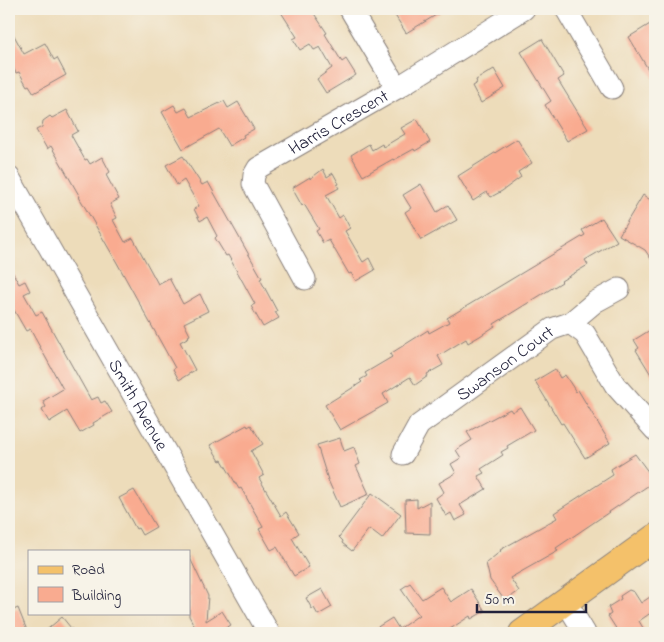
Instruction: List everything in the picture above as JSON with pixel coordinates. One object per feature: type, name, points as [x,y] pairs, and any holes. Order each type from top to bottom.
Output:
[{"type":"main road","points":[[522,633],[655,537]]},
{"type":"street","points":[[350,9],[397,88]]},
{"type":"street","name":"Harris Crescent","points":[[306,279],[253,184],[254,175],[258,168],[397,88],[524,9]]},
{"type":"street","points":[[566,9],[612,88]]},
{"type":"street","name":"Smith Avenue","points":[[9,177],[269,633]]},
{"type":"street","name":"Swanson Court","points":[[403,454],[419,425],[552,329],[570,323],[595,302],[619,289]]},
{"type":"street","points":[[570,323],[585,334],[615,385],[655,430]]},
{"type":"street","points":[[566,602],[585,633]]},
{"type":"building","points":[[279,9],[311,9],[327,33],[325,34],[342,62],[346,59],[356,75],[326,93],[317,79],[332,68],[320,47],[314,50],[310,44],[300,50],[293,39],[297,37]]},
{"type":"building","points":[[391,9],[446,9],[406,33]]},
{"type":"building","points":[[655,21],[655,81],[629,37]]},
{"type":"building","points":[[9,26],[24,54],[45,43],[54,60],[57,58],[66,75],[34,93],[29,85],[27,86],[19,72],[16,73],[9,60]]},
{"type":"building","points":[[542,39],[564,76],[558,80],[588,129],[567,141],[545,105],[551,101],[521,52]]},
{"type":"building","points":[[494,69],[505,88],[481,103],[472,86],[477,83],[476,80]]},
{"type":"building","points":[[224,101],[228,108],[238,102],[254,129],[229,146],[219,129],[183,149],[162,112],[174,105],[178,112],[186,108],[191,117]]},
{"type":"building","points":[[67,110],[78,131],[71,135],[85,160],[87,159],[90,164],[102,157],[110,172],[106,175],[119,199],[110,204],[117,218],[113,220],[125,242],[133,238],[158,284],[169,278],[183,304],[200,294],[208,311],[184,323],[190,335],[180,342],[195,370],[179,380],[173,369],[175,368],[51,146],[47,149],[36,130],[42,127],[43,121],[50,116],[52,118]]},
{"type":"building","points":[[417,119],[430,142],[415,151],[414,149],[393,159],[363,176],[351,155],[369,144],[372,150],[382,144],[383,147],[405,134],[401,128]]},
{"type":"building","points":[[517,139],[532,163],[518,172],[521,177],[502,191],[491,197],[487,192],[473,201],[458,176]]},
{"type":"building","points":[[183,156],[202,185],[208,182],[262,278],[260,279],[279,318],[263,327],[251,306],[255,304],[228,255],[226,256],[215,238],[217,236],[207,217],[200,221],[194,209],[199,206],[184,180],[177,185],[166,165]]},
{"type":"building","points":[[323,169],[327,177],[333,173],[339,184],[337,185],[339,188],[326,195],[339,218],[343,215],[350,228],[345,231],[363,262],[369,258],[375,270],[356,281],[351,273],[349,274],[329,240],[323,243],[316,231],[319,229],[304,204],[302,206],[292,188],[310,177],[310,179]]},
{"type":"building","points":[[421,184],[437,212],[448,205],[457,220],[421,240],[405,212],[411,208],[403,195]]},
{"type":"building","points":[[643,195],[655,203],[655,265],[645,250],[619,235]]},
{"type":"building","points":[[602,218],[617,241],[585,260],[588,265],[494,324],[495,326],[480,336],[468,343],[466,339],[438,356],[443,365],[427,374],[428,376],[415,385],[410,377],[383,394],[388,403],[340,430],[325,405],[362,382],[360,380],[367,376],[365,373],[392,357],[390,354],[428,330],[429,333],[449,322],[447,318],[585,235],[582,230]]},
{"type":"building","points":[[9,266],[19,284],[25,281],[30,291],[24,294],[36,315],[42,312],[91,400],[98,397],[101,403],[105,401],[112,412],[80,433],[67,411],[49,422],[42,410],[46,407],[43,401],[63,389],[30,329],[26,331],[14,310],[9,313]]},
{"type":"building","points":[[655,327],[655,381],[636,350],[639,348],[634,340]]},
{"type":"building","points":[[555,369],[560,378],[565,375],[576,392],[578,390],[610,443],[585,458],[563,423],[561,424],[535,381]]},
{"type":"building","points":[[520,407],[534,430],[507,446],[508,448],[501,452],[503,455],[481,469],[484,473],[478,476],[486,489],[460,505],[466,515],[455,521],[451,513],[446,516],[436,498],[444,492],[439,483],[456,473],[451,464],[461,458],[456,450],[472,440],[467,432],[510,409],[512,412]]},
{"type":"building","points":[[247,425],[248,427],[251,425],[263,444],[251,451],[264,475],[259,478],[281,516],[286,512],[299,533],[292,538],[309,567],[294,576],[277,547],[271,550],[259,529],[263,527],[241,488],[239,489],[222,460],[220,461],[210,445]]},
{"type":"building","points":[[340,438],[344,451],[354,447],[360,464],[356,466],[369,494],[340,507],[328,480],[317,445]]},
{"type":"building","points":[[635,454],[655,481],[556,548],[558,551],[510,578],[519,591],[505,601],[490,580],[486,563],[500,550],[557,518],[554,513],[613,475],[611,469]]},
{"type":"building","points":[[134,490],[156,527],[142,535],[138,528],[136,529],[119,498]]},
{"type":"building","points":[[372,493],[401,514],[382,539],[369,529],[352,551],[342,543],[343,541],[339,537]]},
{"type":"building","points":[[417,499],[417,508],[430,501],[430,534],[406,533],[405,500]]},
{"type":"building","points":[[190,558],[208,596],[206,621],[222,611],[231,625],[217,633],[185,633],[195,627],[189,616]]},
{"type":"building","points":[[410,583],[422,599],[441,587],[451,602],[471,589],[485,611],[471,619],[470,616],[444,633],[368,633],[392,618],[399,629],[419,615],[401,589]]},
{"type":"building","points":[[322,589],[332,607],[318,615],[306,598]]},
{"type":"building","points":[[629,590],[634,592],[641,603],[650,597],[655,605],[655,610],[639,621],[646,633],[619,633],[608,616],[611,614],[608,607],[621,599],[620,596]]},
{"type":"building","points":[[18,608],[28,633],[9,633],[9,612]]},
{"type":"building","points":[[62,617],[75,633],[43,633]]}]
